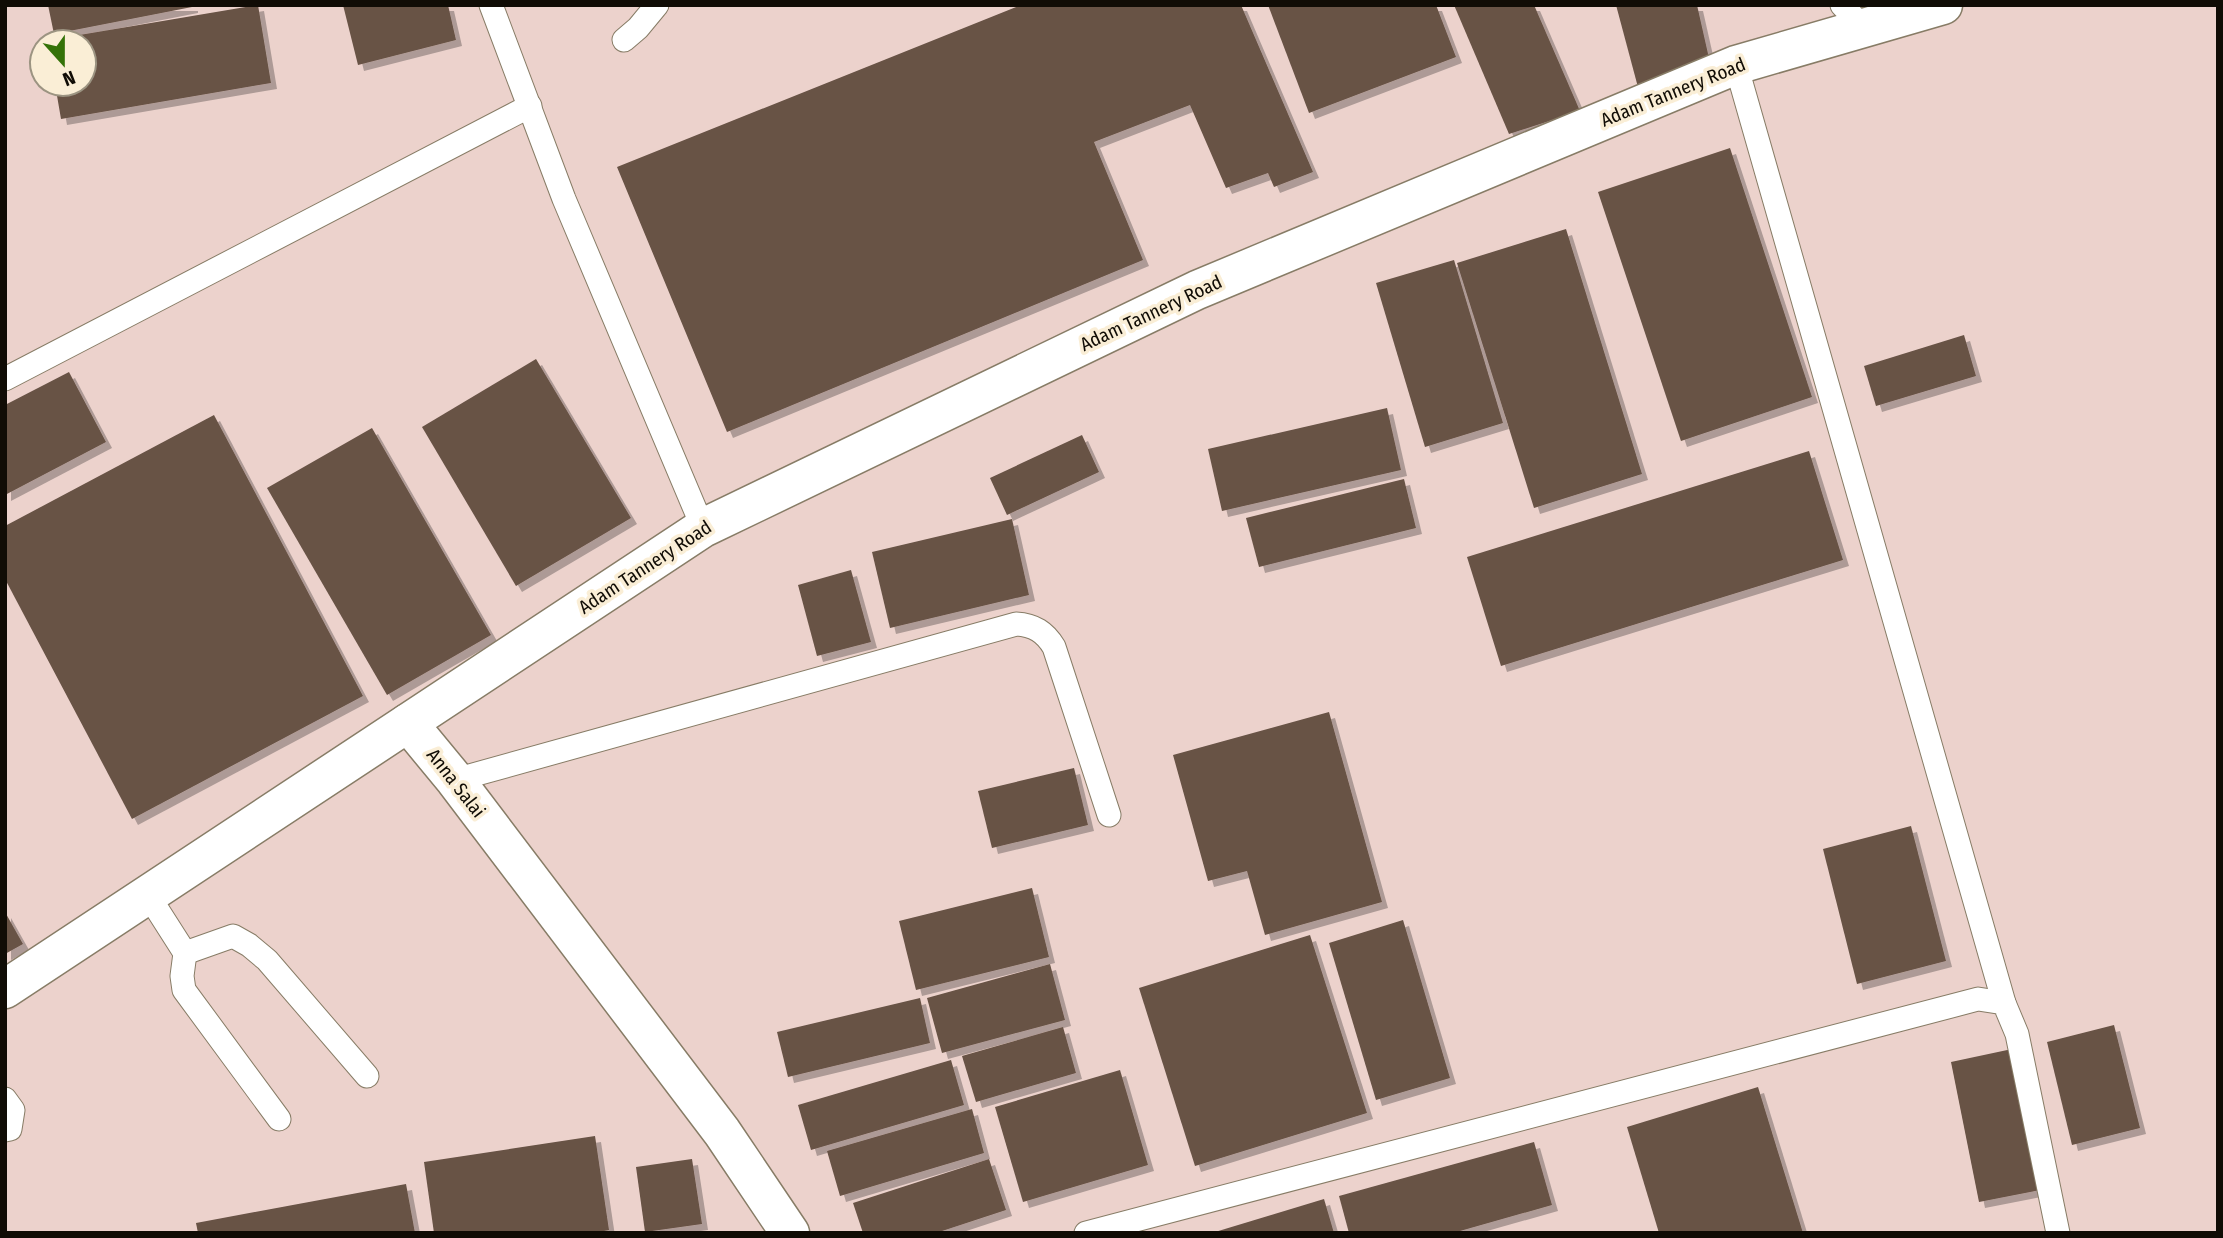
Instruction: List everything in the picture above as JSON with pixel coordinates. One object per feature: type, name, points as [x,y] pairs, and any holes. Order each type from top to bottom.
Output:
[{"type":"street","name":"Adam Tannery Road","points":[[408,723],[703,528],[1197,290],[1853,17],[1943,5]]},
{"type":"street","name":"Anna Salai","points":[[408,723],[455,780],[722,1132],[790,1233]]},
{"type":"street","points":[[5,989],[408,723]]},
{"type":"lane","points":[[491,5],[564,199],[703,528]]},
{"type":"lane","points":[[624,40],[638,29],[657,5]]},
{"type":"lane","points":[[1736,65],[2004,1003],[2017,1034],[2058,1233]]},
{"type":"lane","points":[[5,379],[530,106]]},
{"type":"lane","points":[[455,780],[1016,624],[1038,630],[1047,636],[1054,647],[1109,815]]},
{"type":"lane","points":[[148,895],[186,953],[182,976],[184,990],[279,1119]]},
{"type":"lane","points":[[186,953],[233,936],[249,945],[267,960],[367,1076]]},
{"type":"lane","points":[[1086,1233],[1978,999],[2004,1003]]},
{"type":"lane","points":[[5,1099],[13,1110],[10,1129],[5,1130]]},
{"type":"shaded area","points":[[5,5],[2218,5],[2218,1233],[5,1233]]},
{"type":"building","points":[[48,5],[192,5],[85,28],[53,28]]},
{"type":"building","points":[[258,5],[271,83],[61,119],[57,98],[98,98],[98,32]]},
{"type":"building","points":[[343,5],[448,5],[456,40],[358,65]]},
{"type":"building","points":[[1021,5],[1241,5],[1313,172],[1274,187],[1268,173],[1226,188],[1190,105],[1094,142],[1143,260],[727,432],[617,167]]},
{"type":"building","points":[[1268,5],[1436,5],[1456,57],[1309,113]]},
{"type":"building","points":[[1454,5],[1534,5],[1580,111],[1509,134]]},
{"type":"building","points":[[1616,5],[1697,5],[1711,67],[1639,91]]},
{"type":"building","points":[[1730,148],[1812,397],[1681,441],[1598,192]]},
{"type":"building","points":[[1566,229],[1642,474],[1534,508],[1457,263]]},
{"type":"building","points":[[1454,260],[1503,423],[1425,447],[1376,283]]},
{"type":"building","points":[[1964,335],[1976,376],[1876,406],[1864,366]]},
{"type":"building","points":[[536,359],[631,518],[516,586],[422,427]]},
{"type":"building","points":[[69,372],[106,442],[5,495],[5,405]]},
{"type":"building","points":[[1387,408],[1401,470],[1222,511],[1208,449]]},
{"type":"building","points":[[214,415],[363,696],[132,819],[5,579],[5,526]]},
{"type":"building","points":[[372,428],[491,635],[387,695],[267,488]]},
{"type":"building","points":[[1082,435],[1099,472],[1007,515],[990,478]]},
{"type":"building","points":[[1809,451],[1843,560],[1501,666],[1467,557]]},
{"type":"building","points":[[1404,479],[1416,528],[1259,567],[1246,518]]},
{"type":"building","points":[[1012,519],[1029,595],[890,628],[872,552]]},
{"type":"building","points":[[851,570],[871,642],[817,656],[798,585]]},
{"type":"building","points":[[1329,712],[1382,902],[1265,935],[1247,871],[1208,881],[1173,755]]},
{"type":"building","points":[[1074,768],[1088,825],[992,848],[978,791]]},
{"type":"building","points":[[1911,826],[1946,961],[1857,984],[1823,849]]},
{"type":"building","points":[[1032,888],[1049,957],[916,990],[899,921]]},
{"type":"building","points":[[5,912],[23,944],[5,954]]},
{"type":"building","points":[[1403,920],[1450,1078],[1376,1100],[1329,943]]},
{"type":"building","points":[[1310,935],[1367,1113],[1195,1166],[1139,988]]},
{"type":"building","points":[[1050,964],[1065,1020],[942,1053],[927,998]]},
{"type":"building","points":[[920,998],[930,1043],[788,1077],[777,1032]]},
{"type":"building","points":[[2114,1025],[2140,1128],[2072,1145],[2047,1042]]},
{"type":"building","points":[[1063,1027],[1076,1073],[976,1102],[962,1056]]},
{"type":"building","points":[[2012,1049],[2040,1190],[1979,1202],[1951,1062]]},
{"type":"building","points":[[951,1060],[964,1105],[811,1150],[798,1105]]},
{"type":"building","points":[[1120,1070],[1148,1165],[1023,1202],[995,1107]]},
{"type":"building","points":[[1758,1087],[1803,1233],[1659,1233],[1627,1127]]},
{"type":"building","points":[[972,1109],[984,1153],[840,1196],[827,1151]]},
{"type":"building","points":[[595,1136],[609,1230],[594,1233],[434,1233],[424,1162]]},
{"type":"building","points":[[1534,1142],[1552,1205],[1453,1233],[1349,1233],[1339,1196]]},
{"type":"building","points":[[692,1159],[702,1224],[645,1232],[636,1167]]},
{"type":"building","points":[[989,1159],[1006,1210],[936,1233],[863,1233],[853,1203]]},
{"type":"building","points":[[406,1184],[415,1233],[198,1233],[196,1223]]},
{"type":"building","points":[[1324,1199],[1334,1233],[1215,1232]]}]
